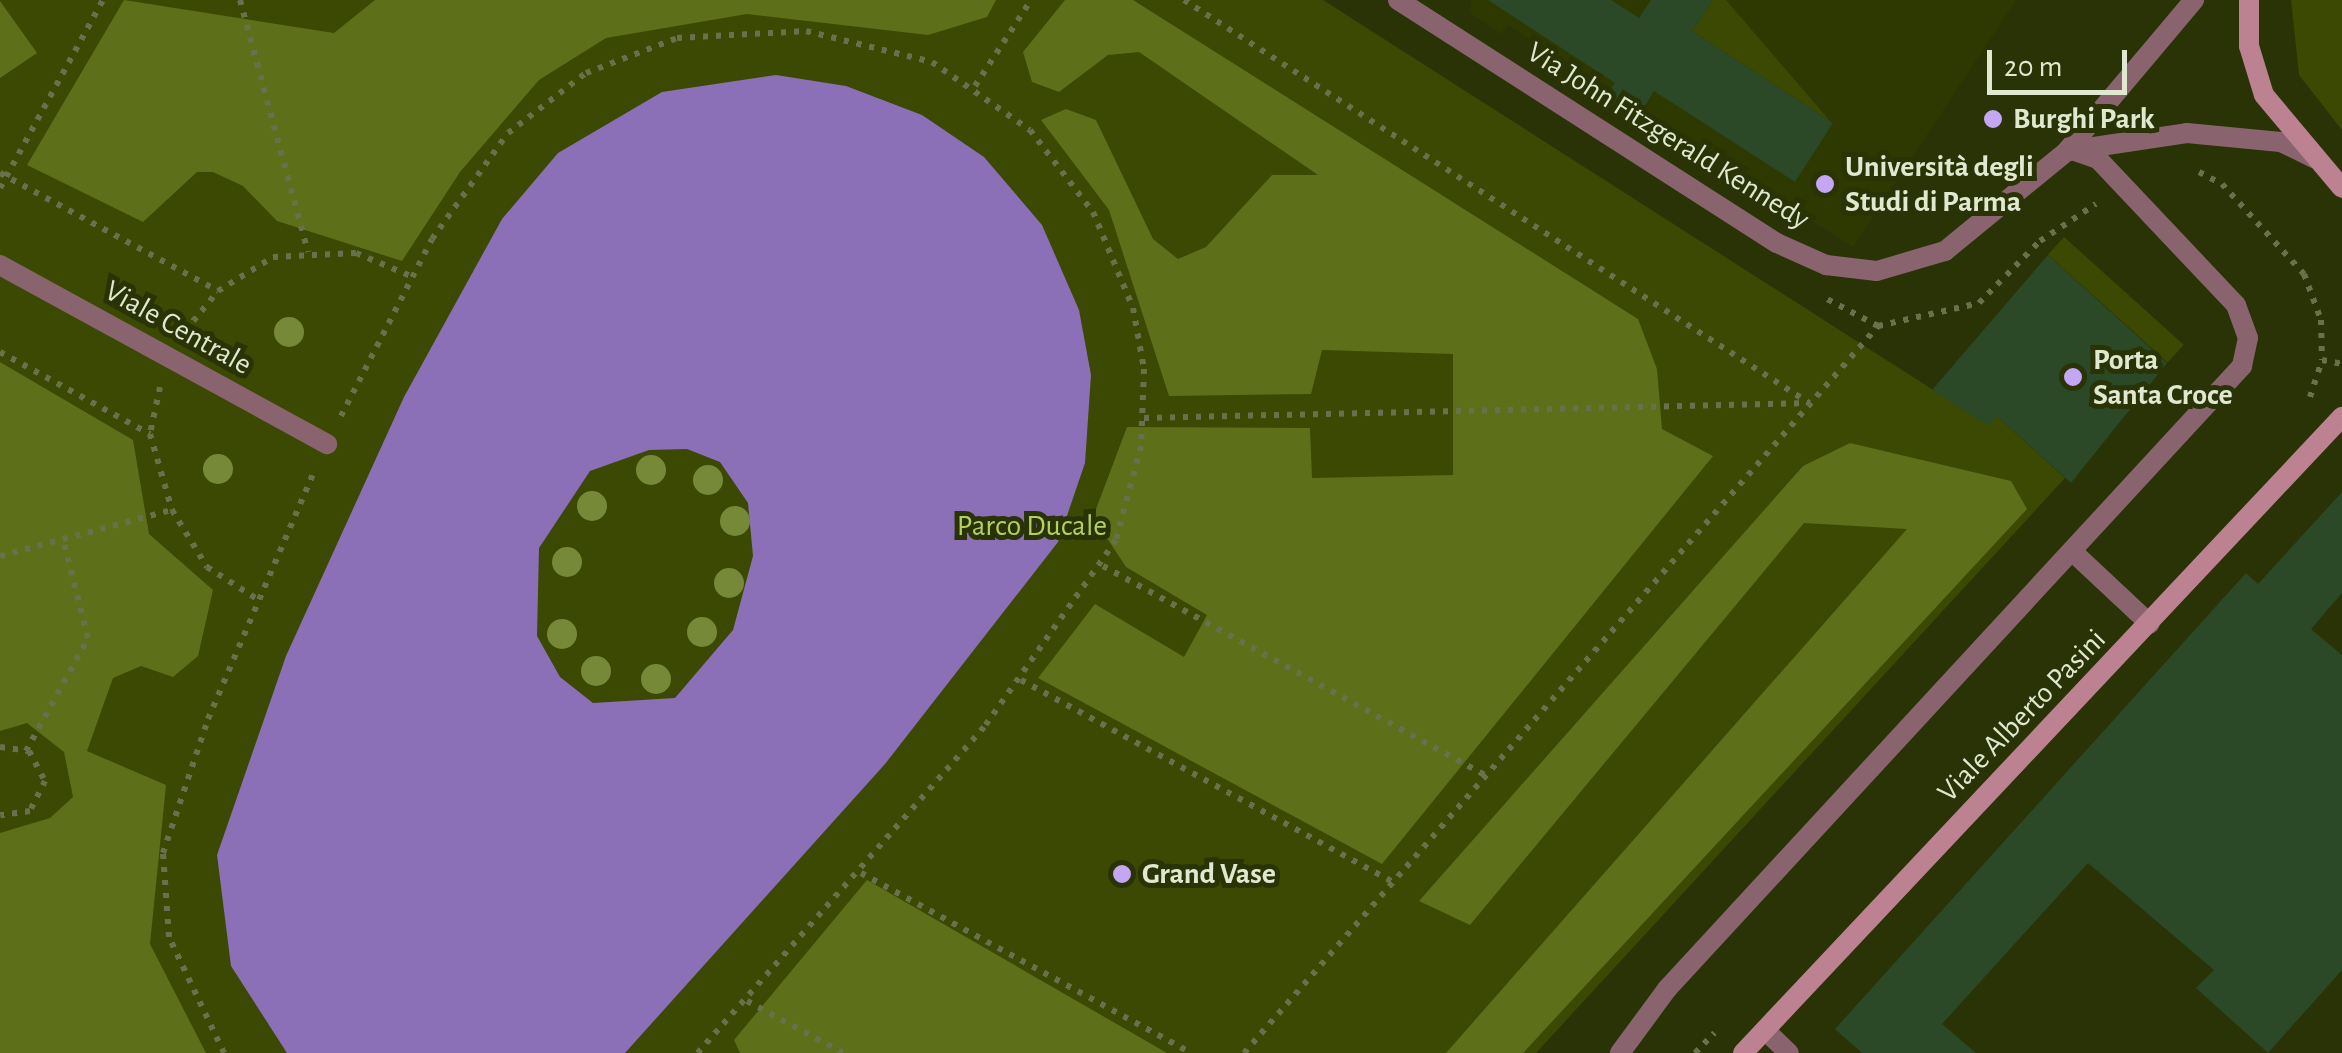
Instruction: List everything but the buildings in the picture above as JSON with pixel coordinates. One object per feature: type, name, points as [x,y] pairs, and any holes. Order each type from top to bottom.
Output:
[{"type":"main road","points":[[2249,0],[2249,46],[2264,95],[2342,188]]},
{"type":"main road","points":[[2314,158],[2342,204]]},
{"type":"main road","name":"Viale Alberto Pasini","points":[[1743,1053],[2342,417]]},
{"type":"street","name":"Via John Fitzgerald Kennedy","points":[[1398,0],[1778,243],[1852,269],[1924,262],[2066,152],[2194,0]]},
{"type":"street","name":"Via John Fitzgerald Kennedy","points":[[2066,152],[2188,133],[2281,142],[2314,158]]},
{"type":"street","points":[[1620,1053],[1667,989],[2230,386],[2247,348],[2236,305],[2092,155],[2066,152]]},
{"type":"street","name":"Viale Centrale","points":[[0,265],[327,444]]},
{"type":"street","points":[[2073,552],[2150,624]]},
{"type":"street","points":[[1764,1030],[1789,1053]]},
{"type":"path","points":[[0,188],[3,175],[103,0]]},
{"type":"path","points":[[240,0],[308,252]]},
{"type":"path","points":[[976,86],[1031,0]]},
{"type":"path","points":[[1184,0],[1810,403]]},
{"type":"path","points":[[224,1053],[169,937],[163,852],[223,680],[327,444],[454,205],[508,133],[586,73],[677,38],[772,30],[901,49],[976,86],[1052,154],[1108,240],[1140,340],[1144,418],[1126,511],[1103,566],[1021,680],[861,873],[698,1053]]},
{"type":"path","points":[[2180,167],[2217,179],[2291,257],[2317,301],[2322,360],[2342,364]]},
{"type":"path","points":[[3,175],[218,291]]},
{"type":"path","points":[[1778,243],[1835,308],[1878,326],[1979,303],[2040,241],[2120,188]]},
{"type":"path","points":[[1244,1053],[1878,326]]},
{"type":"path","points":[[0,352],[150,434]]},
{"type":"path","points":[[1144,418],[1810,403]]},
{"type":"path","points":[[0,556],[172,510]]},
{"type":"path","points":[[26,751],[88,638],[63,539]]},
{"type":"path","points":[[1103,566],[1485,775]]},
{"type":"path","points":[[1021,680],[1392,882]]},
{"type":"path","points":[[0,747],[26,751],[42,770],[43,792],[30,810],[0,816]]},
{"type":"path","points":[[861,873],[1191,1053]]},
{"type":"path","points":[[747,1001],[843,1053]]},
{"type":"shaded area","points":[[124,0],[334,33],[375,0],[996,0],[987,17],[928,35],[747,14],[606,38],[539,80],[460,172],[402,261],[277,221],[243,186],[213,172],[197,172],[143,222],[27,165]]},
{"type":"shaded area","points":[[1065,0],[1133,0],[1638,319],[1657,369],[1662,429],[1713,456],[1382,864],[1038,678],[1095,604],[1184,657],[1207,615],[1126,567],[1093,517],[1127,427],[1310,428],[1312,478],[1453,475],[1453,354],[1322,350],[1311,394],[1169,396],[1109,210],[1041,120],[1066,109],[1096,120],[1153,239],[1178,259],[1206,247],[1272,175],[1318,175],[1139,52],[1108,55],[1059,92],[1032,82],[1023,52]]},
{"type":"shaded area","name":"Università degli Studi di Parma","points":[[1471,0],[2016,0],[1853,247],[1642,111],[1635,121],[1603,100],[1609,90],[1508,25],[1501,34],[1470,13]]},
{"type":"shaded area","points":[[0,1],[37,53],[0,78]]},
{"type":"shaded area","points":[[776,75],[846,86],[922,115],[984,157],[1042,225],[1079,310],[1091,375],[1085,463],[1058,542],[885,764],[625,1053],[287,1053],[231,966],[217,855],[286,656],[404,397],[502,219],[558,153],[662,92]],"holes":[[[687,449],[720,462],[748,503],[753,556],[733,630],[675,698],[593,703],[560,677],[537,636],[539,548],[590,471],[649,450]]]},
{"type":"shaded area","points":[[0,362],[133,440],[149,534],[213,590],[198,656],[173,677],[141,666],[113,678],[87,751],[166,785],[150,944],[206,1053],[0,1053],[0,833],[50,818],[73,797],[64,752],[27,723],[0,731]]},
{"type":"shaded area","points":[[1850,443],[2011,481],[2027,509],[1523,1053],[1446,1053],[1907,529],[1804,523],[1470,925],[1419,901],[1803,466]]},
{"type":"shaded area","points":[[867,880],[1167,1053],[740,1053],[734,1040]]},
{"type":"green space","name":"Parco Ducale","points":[[0,0],[1323,0],[1988,425],[1997,416],[2065,478],[1536,1053],[0,1053]]},
{"type":"green space","points":[[1713,0],[1726,0],[1830,121],[1692,31]]},
{"type":"green space","points":[[2291,0],[2342,0],[2342,130],[2299,75]]},
{"type":"green space","points":[[2064,237],[2184,345],[2168,363],[2048,255]]},
{"type":"place","name":"Burghi Park","points":[[1993,119]]},
{"type":"place","name":"Università degli Studi di Parma","points":[[1825,184]]},
{"type":"place","name":"Porta Santa Croce","points":[[2073,377]]},
{"type":"place","name":"Grand Vase","points":[[1122,874]]}]
